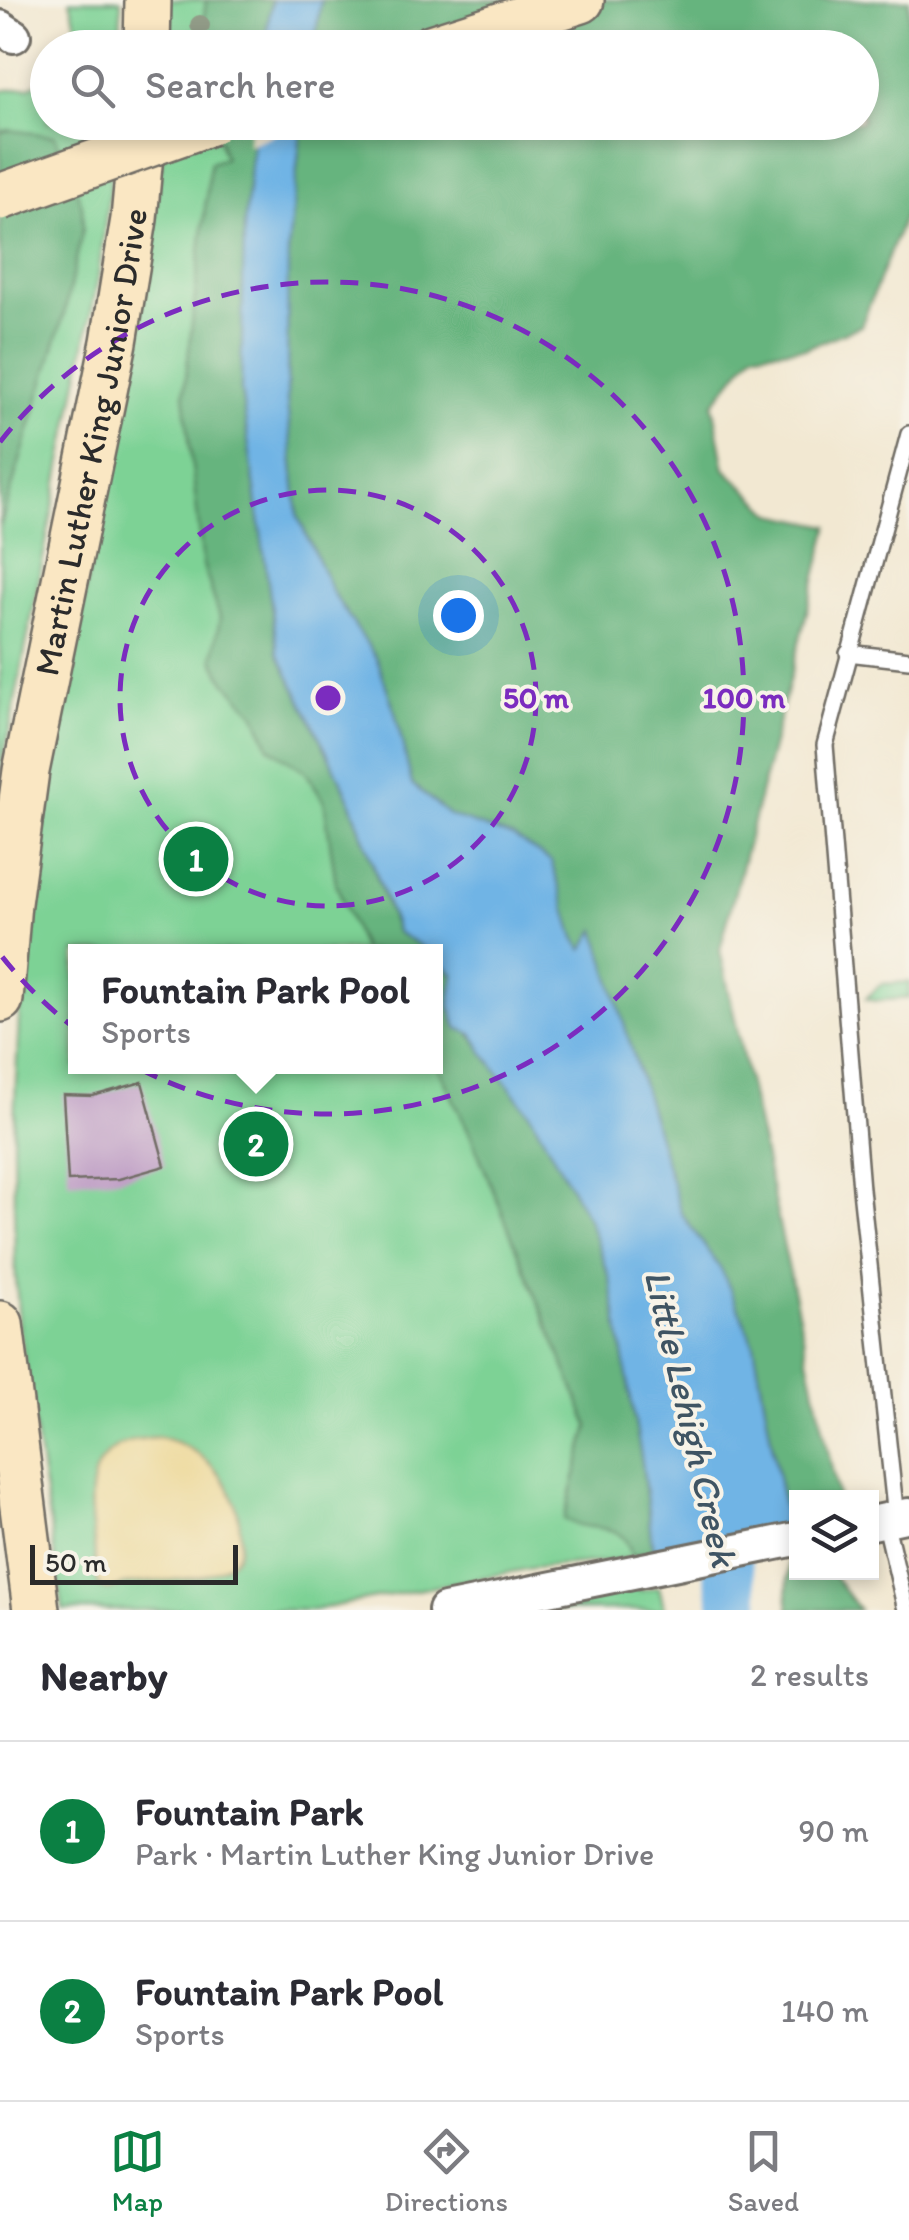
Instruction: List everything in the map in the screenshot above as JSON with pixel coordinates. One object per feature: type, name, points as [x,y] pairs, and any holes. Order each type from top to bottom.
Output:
[{"type":"main road","points":[[147,30],[148,0]]},
{"type":"main road","points":[[487,30],[580,0]]},
{"type":"main road","name":"Martin Luther King Junior Drive","points":[[0,999],[26,772],[114,342],[142,140]]},
{"type":"main road","points":[[0,197],[160,140]]},
{"type":"main road","points":[[0,1324],[36,1610]]},
{"type":"street","points":[[445,1610],[789,1540]]},
{"type":"lane","points":[[906,1610],[891,1519],[825,745],[909,434]]},
{"type":"lane","points":[[848,654],[909,660]]},
{"type":"green space","points":[[70,0],[121,0],[120,30],[75,30]]},
{"type":"green space","points":[[168,0],[272,0],[267,30],[167,30]]},
{"type":"green space","points":[[206,0],[272,0],[267,30],[202,30]]},
{"type":"green space","points":[[321,0],[909,0],[909,204],[861,326],[806,348],[754,352],[713,404],[725,469],[773,514],[829,526],[720,950],[836,1490],[789,1490],[789,1510],[784,1511],[754,1344],[722,1271],[681,1213],[595,932],[583,951],[513,837],[450,816],[412,784],[395,712],[377,659],[334,595],[298,517],[287,402],[288,250],[300,140],[879,140],[879,30],[317,30]]},
{"type":"green space","points":[[30,87],[30,140],[116,140],[98,278],[0,778],[0,527],[64,314],[83,228],[82,205],[10,130],[0,132],[0,91]]},
{"type":"green space","points":[[0,132],[30,133],[30,140],[57,140],[82,205],[83,228],[64,314],[0,527]]},
{"type":"green space","points":[[219,140],[253,140],[241,390],[278,653],[349,797],[396,932],[417,944],[360,944],[336,884],[324,800],[305,771],[269,747],[256,715],[224,680],[213,659],[220,617],[203,565],[184,394],[210,163],[225,158]]},
{"type":"green space","points":[[258,140],[403,944],[68,944],[68,1074],[443,1074],[443,1026],[653,1552],[607,1562],[532,1568],[313,1610],[63,1610],[19,1326],[13,1142],[21,977],[45,792],[138,323],[165,141]]},
{"type":"green space","points":[[443,965],[454,975],[449,1005],[531,1115],[589,1221],[610,1278],[642,1462],[653,1552],[632,1556],[614,1531],[564,1519],[589,1426],[471,1136],[441,1074]]},
{"type":"green space","points":[[909,982],[909,998],[866,998],[881,984]]},
{"type":"green space","points":[[789,1561],[789,1580],[836,1580],[859,1610],[789,1610],[787,1594]]},
{"type":"green space","points":[[637,1583],[639,1591],[659,1587],[665,1610],[550,1610]]},
{"type":"sand","points":[[159,1437],[204,1458],[225,1482],[238,1512],[238,1552],[224,1567],[198,1577],[101,1588],[96,1572],[91,1501],[97,1468],[118,1446]]},
{"type":"water","points":[[272,0],[321,0],[317,30],[267,30]]},
{"type":"water","points":[[253,140],[300,140],[288,250],[287,402],[298,517],[334,595],[377,659],[395,712],[412,784],[450,816],[513,837],[551,861],[575,938],[583,950],[596,930],[681,1213],[722,1271],[754,1344],[784,1511],[782,1527],[653,1552],[642,1462],[610,1278],[589,1221],[531,1115],[473,1034],[457,1028],[449,1005],[454,975],[443,965],[443,944],[417,944],[397,932],[349,797],[278,653],[241,390],[244,226]]},
{"type":"building","points":[[142,1082],[165,1166],[119,1179],[68,1181],[63,1095],[93,1096]]},
{"type":"waterway","name":"Little Lehigh Creek","points":[[715,1502],[736,1610]]},
{"type":"place","name":"Fountain Park","points":[[196,859]]},
{"type":"place","name":"Fountain Park Pool","points":[[256,1144]]}]
